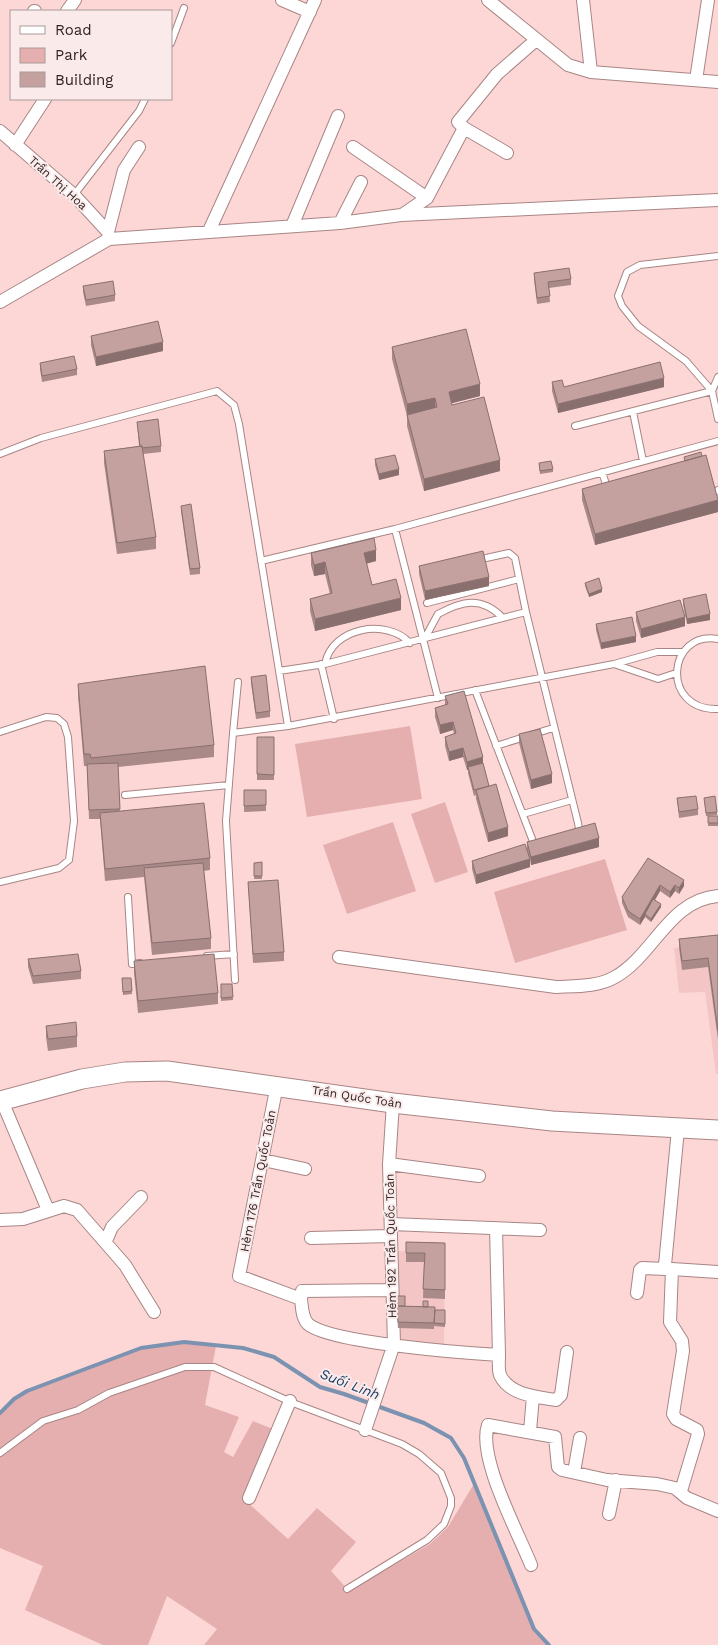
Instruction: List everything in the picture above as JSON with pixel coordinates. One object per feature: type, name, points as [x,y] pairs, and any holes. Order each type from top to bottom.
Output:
[{"type":"main road","name":"Trần Quốc Toản","points":[[1,1101],[54,1085],[125,1072],[167,1071],[277,1085],[393,1103],[552,1121],[718,1130]]},
{"type":"street","points":[[282,0],[310,12]]},
{"type":"street","points":[[209,231],[315,0]]},
{"type":"street","points":[[488,0],[568,65],[591,72],[718,82]]},
{"type":"street","points":[[584,0],[591,72]]},
{"type":"street","points":[[696,80],[708,0]]},
{"type":"street","points":[[507,153],[464,128],[458,122],[497,74],[536,40]]},
{"type":"street","points":[[16,145],[45,100]]},
{"type":"street","points":[[292,226],[338,116]]},
{"type":"street","points":[[401,215],[428,198],[464,128]]},
{"type":"street","name":"Trần Thị Hoa","points":[[0,131],[74,195],[108,236]]},
{"type":"street","points":[[108,236],[124,170],[139,147]]},
{"type":"street","points":[[354,147],[428,198]]},
{"type":"street","points":[[340,223],[360,182]]},
{"type":"street","points":[[0,302],[108,236],[340,223],[401,215],[718,200]]},
{"type":"street","points":[[339,958],[556,987],[590,985],[614,978],[628,968],[684,908],[707,897],[718,896]]},
{"type":"street","name":"Hẻm 176 Trần Quốc Toản","points":[[277,1085],[238,1276],[301,1299]]},
{"type":"street","points":[[1,1101],[48,1210]]},
{"type":"street","name":"Hẻm 192 Trần Quốc Toản","points":[[365,1430],[394,1344],[390,1230],[390,1164],[393,1103]]},
{"type":"street","points":[[678,1129],[669,1269],[670,1322],[682,1341],[683,1351],[673,1414],[676,1419],[697,1430],[698,1434],[681,1491]]},
{"type":"street","points":[[263,1160],[305,1169]]},
{"type":"street","points":[[390,1164],[479,1176]]},
{"type":"street","points":[[106,1241],[112,1227],[141,1197]]},
{"type":"street","points":[[0,1220],[23,1218],[64,1206],[77,1210],[125,1264],[154,1312]]},
{"type":"street","points":[[496,1228],[500,1374],[519,1393],[556,1400],[559,1399],[567,1352]]},
{"type":"street","points":[[311,1238],[390,1230],[496,1228],[540,1230]]},
{"type":"street","points":[[637,1292],[640,1270],[642,1268],[718,1272]]},
{"type":"street","points":[[391,1290],[302,1291],[301,1299],[304,1320],[316,1329],[326,1333],[414,1348],[499,1355]]},
{"type":"street","points":[[530,1431],[533,1396]]},
{"type":"street","points":[[249,1498],[290,1401]]},
{"type":"street","points":[[531,1565],[491,1469],[485,1442],[488,1425],[555,1437],[558,1467],[616,1480],[657,1484],[681,1491],[687,1498],[718,1511]]},
{"type":"street","points":[[574,1472],[580,1438]]},
{"type":"street","points":[[609,1514],[616,1480]]},
{"type":"lane","points":[[172,40],[184,8]]},
{"type":"lane","points":[[74,195],[139,111],[144,100]]},
{"type":"lane","points":[[718,256],[640,265],[627,272],[618,296],[622,306],[638,326],[686,360],[712,391],[718,419]]},
{"type":"lane","points":[[712,391],[718,377]]},
{"type":"lane","points":[[0,454],[41,438],[217,391],[234,405],[239,424],[288,726]]},
{"type":"lane","points":[[575,426],[712,391]]},
{"type":"lane","points":[[633,412],[643,461]]},
{"type":"lane","points":[[261,561],[395,529],[718,440]]},
{"type":"lane","points":[[602,472],[608,490]]},
{"type":"lane","points":[[395,529],[425,639],[438,698]]},
{"type":"lane","points":[[486,558],[504,553],[515,558],[540,677],[580,829],[575,834],[567,836]]},
{"type":"lane","points":[[427,603],[519,578]]},
{"type":"lane","points":[[425,639],[438,614],[467,603],[482,603],[494,609],[502,617]]},
{"type":"lane","points":[[279,671],[323,664],[526,612]]},
{"type":"lane","points":[[334,719],[323,664],[334,645],[348,635],[361,630],[392,631],[403,635],[410,643]]},
{"type":"lane","points":[[718,638],[701,639],[683,652],[676,673],[681,690],[693,704],[705,709],[718,710]]},
{"type":"lane","points":[[234,733],[334,719],[540,677],[614,664],[657,652],[683,652]]},
{"type":"lane","points":[[614,664],[658,679],[676,673]]},
{"type":"lane","points":[[235,980],[226,821],[238,682]]},
{"type":"lane","points":[[475,690],[534,844],[542,842]]},
{"type":"lane","points":[[0,732],[46,717],[57,718],[64,724],[68,736],[74,821],[68,860],[59,868],[0,882]]},
{"type":"lane","points":[[496,746],[553,728]]},
{"type":"lane","points":[[125,794],[229,785]]},
{"type":"lane","points":[[523,814],[572,800]]},
{"type":"lane","points":[[128,897],[132,964],[151,962]]},
{"type":"lane","points":[[197,958],[234,954]]},
{"type":"lane","points":[[0,1453],[43,1421],[78,1410],[109,1393],[185,1366],[214,1367],[290,1401],[402,1444],[419,1454],[441,1473],[451,1498],[452,1506],[444,1524],[427,1540],[347,1589]]},
{"type":"shaded area","points":[[718,943],[718,1074],[716,1074],[705,992],[679,993],[674,948]]},
{"type":"shaded area","points":[[397,1251],[445,1252],[444,1346],[403,1342],[399,1339]]},
{"type":"green space","points":[[410,726],[422,799],[307,817],[295,744]]},
{"type":"green space","points":[[445,802],[468,872],[435,883],[411,814]]},
{"type":"green space","points":[[393,822],[416,891],[347,914],[323,845]]},
{"type":"green space","points":[[605,859],[627,930],[515,963],[494,892]]},
{"type":"green space","points":[[184,1342],[216,1346],[205,1405],[239,1417],[224,1452],[233,1457],[253,1421],[273,1429],[247,1502],[288,1539],[317,1508],[356,1542],[331,1571],[349,1591],[430,1544],[448,1527],[475,1482],[534,1629],[549,1645],[204,1645],[217,1629],[167,1596],[148,1645],[103,1645],[25,1610],[43,1566],[0,1548],[0,1413],[8,1404],[25,1393],[133,1350]]},
{"type":"building","points":[[569,268],[571,279],[548,282],[550,296],[537,298],[534,273]]},
{"type":"building","points":[[113,281],[115,295],[86,300],[83,286]]},
{"type":"building","points":[[158,321],[163,342],[96,357],[91,336]]},
{"type":"building","points":[[466,329],[480,384],[449,392],[452,405],[484,397],[500,460],[424,479],[407,415],[437,407],[435,398],[407,404],[392,347]]},
{"type":"building","points":[[74,356],[77,369],[42,376],[40,363]]},
{"type":"building","points":[[660,362],[664,378],[558,404],[552,382],[562,380],[564,387]]},
{"type":"building","points":[[158,419],[161,446],[142,448],[140,446],[137,422]]},
{"type":"building","points":[[142,446],[156,537],[117,543],[104,451]]},
{"type":"building","points":[[701,452],[702,456],[685,461],[684,457]]},
{"type":"building","points":[[395,455],[399,469],[379,474],[375,459]]},
{"type":"building","points":[[706,455],[718,500],[595,534],[582,489]]},
{"type":"building","points":[[551,461],[553,469],[540,471],[539,463]]},
{"type":"building","points":[[191,504],[200,568],[190,569],[181,506]]},
{"type":"building","points":[[374,538],[376,550],[364,553],[372,585],[396,579],[401,598],[315,619],[310,599],[332,593],[325,562],[314,565],[311,553]]},
{"type":"building","points":[[483,551],[489,577],[425,591],[419,566]]},
{"type":"building","points":[[599,578],[602,589],[589,594],[585,583]]},
{"type":"building","points":[[706,594],[710,614],[687,619],[683,599]]},
{"type":"building","points":[[680,600],[685,617],[641,629],[636,612]]},
{"type":"building","points":[[632,617],[636,636],[601,643],[596,624]]},
{"type":"building","points":[[205,666],[214,745],[91,758],[90,754],[84,754],[78,684]]},
{"type":"building","points":[[266,675],[270,711],[256,713],[251,677]]},
{"type":"building","points":[[464,691],[483,757],[467,762],[463,748],[449,752],[445,737],[456,733],[453,722],[440,725],[435,708],[448,704],[445,696]]},
{"type":"building","points":[[540,729],[552,774],[531,780],[519,734]]},
{"type":"building","points":[[257,737],[274,737],[274,775],[257,774]]},
{"type":"building","points":[[118,763],[120,809],[89,810],[87,764]]},
{"type":"building","points":[[483,763],[489,786],[474,790],[468,767]]},
{"type":"building","points":[[496,784],[508,827],[488,833],[476,790]]},
{"type":"building","points":[[244,790],[266,790],[266,805],[244,806]]},
{"type":"building","points":[[696,796],[698,809],[679,812],[677,798]]},
{"type":"building","points":[[715,796],[717,812],[706,813],[704,798]]},
{"type":"building","points":[[204,803],[210,858],[105,869],[100,813]]},
{"type":"building","points":[[708,816],[718,816],[718,823],[708,823]]},
{"type":"building","points":[[595,823],[599,838],[531,857],[527,842]]},
{"type":"building","points":[[525,844],[530,859],[476,875],[472,861]]},
{"type":"building","points":[[648,858],[684,880],[679,888],[675,885],[670,892],[660,885],[640,919],[628,911],[622,897]]},
{"type":"building","points":[[262,862],[262,876],[254,876],[254,863]]},
{"type":"building","points":[[203,863],[211,938],[152,943],[144,868]]},
{"type":"building","points":[[278,880],[284,952],[253,954],[248,882]]},
{"type":"building","points":[[653,899],[661,904],[651,919],[645,914]]},
{"type":"building","points":[[718,935],[718,1031],[708,958],[682,961],[679,939]]},
{"type":"building","points":[[78,954],[81,971],[33,976],[28,959]]},
{"type":"building","points":[[214,954],[218,993],[138,1001],[134,961]]},
{"type":"building","points":[[122,978],[131,978],[132,991],[123,992]]},
{"type":"building","points":[[221,984],[232,984],[233,997],[221,998]]},
{"type":"building","points":[[76,1022],[77,1036],[48,1039],[46,1026]]},
{"type":"building","points":[[406,1242],[445,1243],[445,1290],[423,1289],[425,1253],[406,1253]]},
{"type":"building","points":[[396,1296],[405,1296],[405,1306],[397,1306],[397,1309]]},
{"type":"building","points":[[423,1301],[428,1301],[428,1307],[423,1307]]},
{"type":"building","points":[[397,1306],[435,1307],[434,1323],[398,1322]]},
{"type":"building","points":[[435,1310],[445,1310],[445,1324],[434,1323]]},
{"type":"waterway","name":"Suối Linh","points":[[0,1413],[14,1399],[27,1391],[141,1348],[184,1342],[243,1348],[274,1357],[320,1387],[424,1423],[451,1438],[464,1458],[534,1629],[549,1645]]}]
